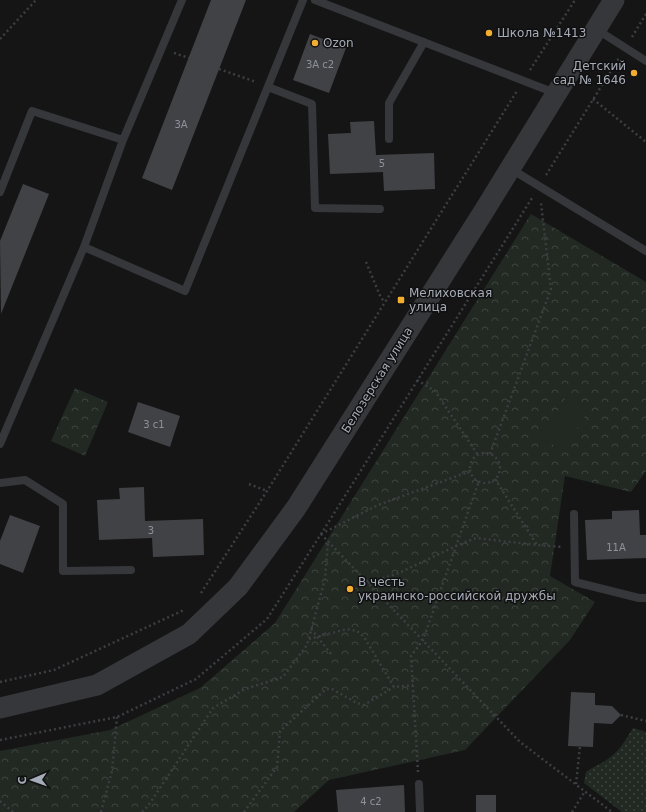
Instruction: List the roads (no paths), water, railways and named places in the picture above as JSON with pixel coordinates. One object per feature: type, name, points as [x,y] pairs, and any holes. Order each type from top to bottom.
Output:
[{"type":"street","name":"Белозерская улица","points":[[0,708],[97,685],[189,634],[238,587],[296,508],[510,169],[614,0]]},
{"type":"lane","points":[[0,444],[84,247],[123,140],[182,0]]},
{"type":"lane","points":[[84,247],[185,291],[303,0]]},
{"type":"lane","points":[[315,0],[556,93]]},
{"type":"lane","points":[[595,29],[646,61]]},
{"type":"lane","points":[[389,139],[389,103],[424,42]]},
{"type":"lane","points":[[268,87],[312,104],[315,208],[380,209]]},
{"type":"lane","points":[[0,192],[32,111],[123,140]]},
{"type":"lane","points":[[510,169],[646,251]]},
{"type":"lane","points":[[0,483],[25,480],[63,504],[63,571],[131,570]]},
{"type":"lane","points":[[574,514],[575,582],[639,598],[646,598]]},
{"type":"lane","points":[[419,784],[420,812]]},
{"type":"place","name":"Школа №1413","points":[[489,33]]},
{"type":"place","name":"Ozon","points":[[315,43]]},
{"type":"place","name":"Детский сад № 1646","points":[[634,73]]},
{"type":"place","name":"Мелиховская улица","points":[[401,300]]},
{"type":"place","name":"В честь украинско-российской дружбы","points":[[350,589]]}]
